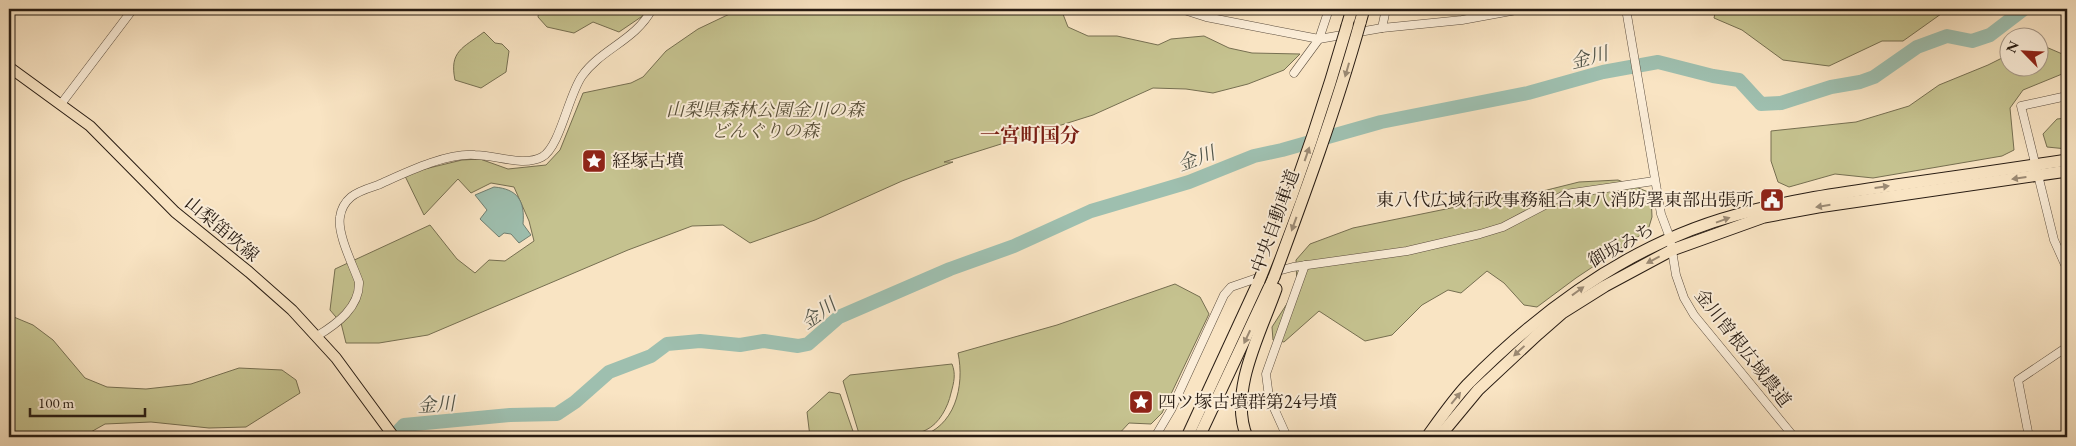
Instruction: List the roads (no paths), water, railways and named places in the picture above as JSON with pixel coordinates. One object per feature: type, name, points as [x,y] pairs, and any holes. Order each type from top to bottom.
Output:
[{"type":"highway","name":"中央自動車道","points":[[1187,437],[1258,285],[1287,213],[1352,9]]},
{"type":"highway","name":"中央自動車道","points":[[1199,437],[1286,257],[1283,252],[1327,132],[1364,9]]},
{"type":"highway","name":"御坂みち","points":[[1427,437],[1467,384],[1518,337],[1602,273],[1671,244],[1773,216],[2036,170],[2067,160]]},
{"type":"highway","name":"御坂みち","points":[[2036,170],[2067,171]]},
{"type":"highway","name":"御坂みち","points":[[1440,437],[1478,390],[1562,313],[1671,244]]},
{"type":"highway","points":[[1247,437],[1242,405],[1244,380],[1277,276]]},
{"type":"highway","points":[[1179,437],[1216,366],[1247,297],[1258,285]]},
{"type":"main road","name":"山梨笛吹線","points":[[9,67],[90,126],[176,212],[275,294],[336,358],[394,437]]},
{"type":"street","points":[[60,104],[133,9]]},
{"type":"street","points":[[317,336],[332,328],[345,315],[356,300],[360,289],[340,226],[342,209],[351,196],[453,157],[474,154],[534,160],[543,156],[550,151],[556,142],[562,120],[581,78],[591,65],[634,33],[652,9]]},
{"type":"street","points":[[1181,9],[1206,16],[1319,39],[1382,28],[1462,20],[1522,9]]},
{"type":"street","points":[[1294,73],[1319,39],[1329,9]]},
{"type":"street","points":[[1382,28],[1386,9]]},
{"type":"street","name":"金川曽根広域農道","points":[[1626,9],[1654,181],[1661,214],[1671,244],[1676,275],[1684,298],[1694,315],[1794,437]]},
{"type":"street","points":[[2067,96],[2021,106],[2054,240],[2067,269]]},
{"type":"street","points":[[1155,437],[1171,410],[1213,315],[1230,287],[1293,267],[1407,251],[1480,234],[1503,227],[1566,194],[1654,181]]},
{"type":"street","points":[[1287,437],[1269,397],[1266,374],[1305,265]]},
{"type":"street","points":[[2029,437],[2018,380],[2067,347]]},
{"type":"waterway","name":"金川","points":[[393,437],[404,425],[510,415],[557,414],[575,402],[609,372],[651,356],[667,344],[700,341],[740,345],[764,341],[798,346],[808,344],[839,317],[950,269],[1014,246],[1091,211],[1189,182],[1254,156],[1381,122],[1528,93],[1603,72],[1658,62],[1713,76],[1739,80],[1761,104],[1781,103],[1831,87],[1860,82],[1874,77],[1917,47],[1947,36],[1972,41],[1990,35],[2024,9]]},
{"type":"place","name":"経塚古墳","points":[[594,161]]},
{"type":"place","name":"東八代広域行政事務組合東八消防署東部出張所","points":[[1772,200]]},
{"type":"place","name":"四ツ塚古墳群第24号墳","points":[[1141,402]]},
{"type":"district","name":"一宮町国分","points":[[1030,135]]},
{"type":"park label","name":"山梨県森林公園金川の森 どんぐりの森","points":[[765,120]]}]
